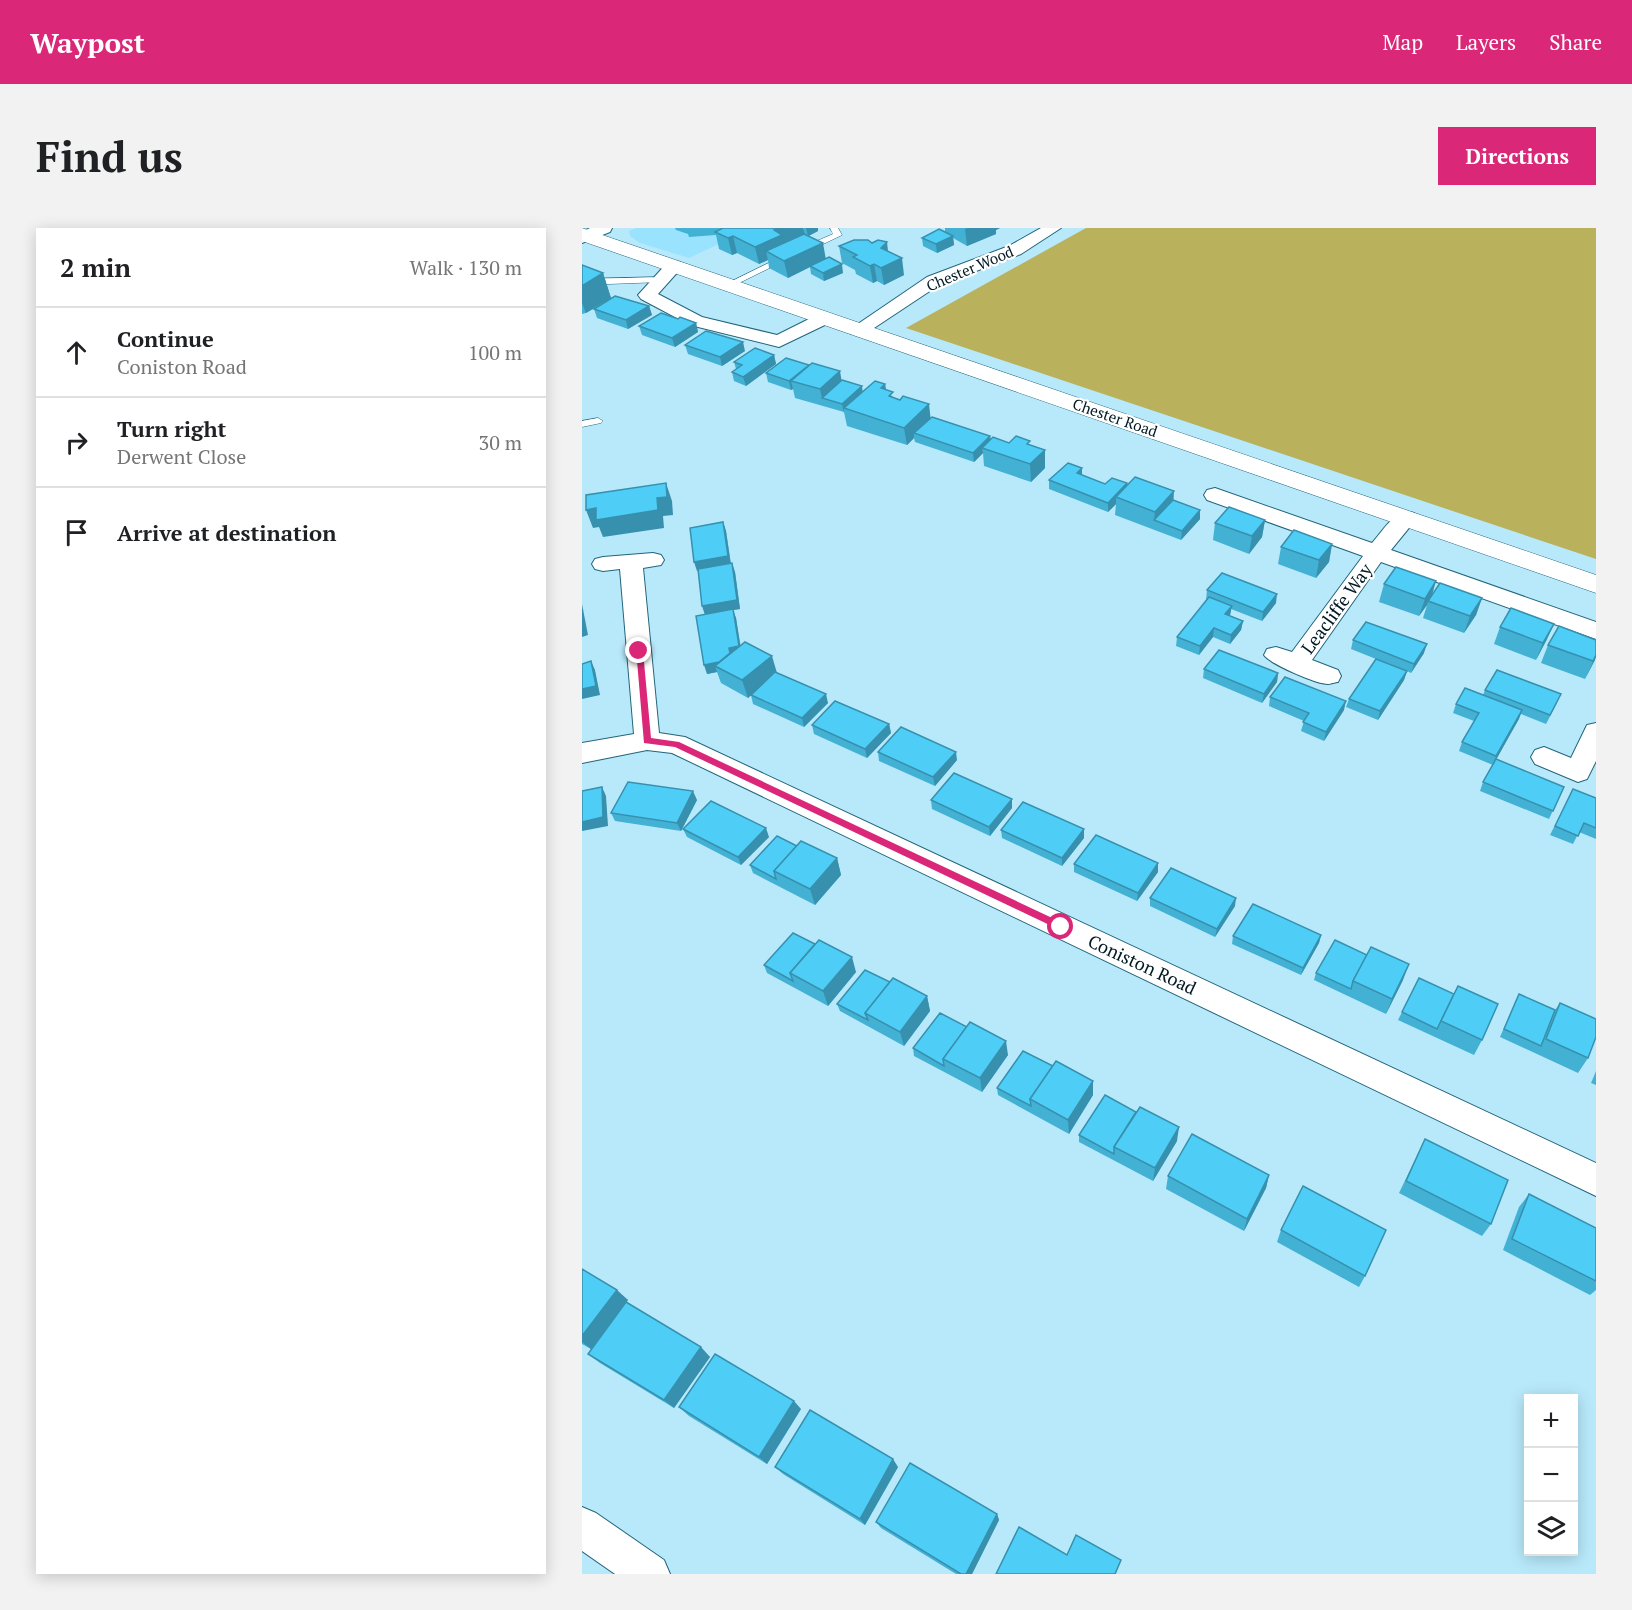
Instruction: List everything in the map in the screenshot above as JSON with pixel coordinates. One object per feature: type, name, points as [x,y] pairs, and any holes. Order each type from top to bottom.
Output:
[{"type":"highway","name":"Chester Road","points":[[589,234],[668,273],[728,285],[1596,584]]},
{"type":"street","name":"Chester Wood","points":[[858,330],[933,281],[1015,250],[1053,228]]},
{"type":"street","points":[[668,273],[647,295],[696,321],[779,341],[823,319]]},
{"type":"street","points":[[1215,495],[1596,631]]},
{"type":"street","points":[[1376,553],[1406,518]]},
{"type":"street","name":"Leacliffe Way","points":[[1329,676],[1287,659],[1376,553]]},
{"type":"street","points":[[603,564],[642,560],[647,741]]},
{"type":"street","points":[[1544,757],[1587,776],[1596,732]]},
{"type":"street","name":"Coniston Road","points":[[582,753],[647,741],[676,744],[1596,1180]]},
{"type":"street","points":[[582,1527],[650,1574]]},
{"type":"lane","points":[[728,285],[838,235],[834,228]]},
{"type":"lane","points":[[582,282],[668,273]]},
{"type":"lane","points":[[582,424],[598,422]]},
{"type":"shaded area","points":[[636,228],[753,228],[689,258],[640,243],[630,236],[629,231]]},
{"type":"shaded area","points":[[1086,228],[1596,228],[1596,559],[906,328]]},
{"type":"building","points":[[723,228],[779,228],[774,230],[782,235],[755,247],[733,236],[728,238],[715,232]]},
{"type":"building","points":[[939,229],[953,236],[936,244],[922,238]]},
{"type":"building","points":[[804,234],[823,243],[784,261],[766,251]]},
{"type":"building","points":[[854,240],[868,240],[872,243],[878,240],[887,242],[881,248],[902,258],[881,268],[874,264],[870,266],[853,257],[857,255],[839,246]]},
{"type":"building","points":[[829,257],[842,264],[823,273],[810,266]]},
{"type":"building","points":[[582,265],[603,273],[582,286]]},
{"type":"building","points":[[615,296],[649,306],[626,320],[594,309]]},
{"type":"building","points":[[661,313],[696,323],[672,338],[639,326]]},
{"type":"building","points":[[706,331],[743,342],[720,357],[685,345]]},
{"type":"building","points":[[755,348],[774,355],[743,377],[732,372],[742,365],[734,362]]},
{"type":"building","points":[[786,358],[809,365],[789,381],[766,373]]},
{"type":"building","points":[[812,363],[840,371],[820,389],[791,381]]},
{"type":"building","points":[[842,380],[862,386],[842,404],[822,398]]},
{"type":"building","points":[[875,381],[885,384],[881,388],[893,392],[889,396],[900,400],[903,396],[929,404],[904,428],[844,408]]},
{"type":"building","points":[[932,417],[990,436],[973,453],[914,433]]},
{"type":"building","points":[[1016,436],[1030,441],[1027,444],[1045,450],[1030,464],[982,448],[993,437],[1009,443]]},
{"type":"building","points":[[1068,463],[1082,468],[1077,473],[1105,484],[1112,478],[1127,483],[1108,503],[1049,480]]},
{"type":"building","points":[[1135,477],[1174,491],[1155,512],[1116,497]]},
{"type":"building","points":[[666,483],[667,497],[657,498],[658,510],[596,520],[596,508],[586,510],[586,495]]},
{"type":"building","points":[[1173,500],[1200,510],[1182,531],[1154,520]]},
{"type":"building","points":[[1229,507],[1265,520],[1252,536],[1215,523]]},
{"type":"building","points":[[723,522],[728,556],[694,562],[690,528]]},
{"type":"building","points":[[1294,530],[1332,544],[1319,560],[1281,547]]},
{"type":"building","points":[[732,563],[737,600],[702,606],[698,569]]},
{"type":"building","points":[[1396,567],[1436,581],[1425,599],[1384,584]]},
{"type":"building","points":[[1222,573],[1277,594],[1263,612],[1207,590]]},
{"type":"building","points":[[1440,583],[1482,598],[1470,616],[1428,601]]},
{"type":"building","points":[[1209,597],[1232,606],[1225,614],[1243,621],[1231,635],[1214,628],[1200,646],[1177,637]]},
{"type":"building","points":[[1511,608],[1554,624],[1543,643],[1500,627]]},
{"type":"building","points":[[733,609],[739,646],[729,648],[730,653],[719,662],[704,665],[696,616]]},
{"type":"building","points":[[1366,622],[1427,644],[1414,664],[1353,640]]},
{"type":"building","points":[[1559,626],[1596,640],[1596,655],[1593,661],[1548,645]]},
{"type":"building","points":[[745,642],[772,656],[742,680],[715,666]]},
{"type":"building","points":[[1219,650],[1278,673],[1264,694],[1204,669]]},
{"type":"building","points":[[1376,659],[1407,671],[1380,711],[1349,699]]},
{"type":"building","points":[[591,661],[596,686],[582,689],[582,664]]},
{"type":"building","points":[[1497,670],[1561,694],[1550,715],[1485,690]]},
{"type":"building","points":[[775,672],[826,694],[802,718],[751,695]]},
{"type":"building","points":[[1285,677],[1346,701],[1326,732],[1303,722],[1309,713],[1270,697]]},
{"type":"building","points":[[1465,688],[1522,710],[1496,756],[1462,742],[1479,713],[1456,704]]},
{"type":"building","points":[[835,701],[889,724],[865,749],[812,725]]},
{"type":"building","points":[[901,727],[956,752],[933,777],[878,752]]},
{"type":"building","points":[[1496,759],[1564,787],[1553,811],[1483,782]]},
{"type":"building","points":[[954,773],[1012,799],[989,827],[931,800]]},
{"type":"building","points":[[628,782],[693,791],[677,823],[611,813]]},
{"type":"building","points":[[602,787],[603,817],[582,822],[582,791]]},
{"type":"building","points":[[1573,789],[1596,798],[1596,828],[1584,823],[1578,836],[1555,826]]},
{"type":"building","points":[[711,801],[766,828],[738,857],[683,829]]},
{"type":"building","points":[[1023,802],[1084,829],[1062,858],[1001,830]]},
{"type":"building","points":[[1096,835],[1158,863],[1138,893],[1074,864]]},
{"type":"building","points":[[777,836],[797,846],[774,871],[776,879],[750,865]]},
{"type":"building","points":[[801,841],[837,858],[810,889],[774,871]]},
{"type":"building","points":[[1171,868],[1236,898],[1217,929],[1150,898]]},
{"type":"building","points":[[1253,904],[1321,935],[1303,968],[1233,936]]},
{"type":"building","points":[[793,933],[815,944],[790,973],[793,981],[764,965]]},
{"type":"building","points":[[819,940],[852,957],[823,991],[790,973]]},
{"type":"building","points":[[1335,940],[1367,955],[1351,989],[1316,973]]},
{"type":"building","points":[[1371,947],[1409,964],[1392,999],[1353,981]]},
{"type":"building","points":[[865,970],[890,982],[865,1013],[868,1020],[837,1004]]},
{"type":"building","points":[[893,978],[927,996],[900,1032],[865,1013]]},
{"type":"building","points":[[1419,978],[1454,994],[1437,1029],[1402,1012]]},
{"type":"building","points":[[1458,986],[1498,1004],[1482,1040],[1441,1021]]},
{"type":"building","points":[[1519,994],[1555,1010],[1541,1046],[1504,1029]]},
{"type":"building","points":[[1560,1003],[1596,1019],[1596,1037],[1588,1058],[1546,1039]]},
{"type":"building","points":[[940,1013],[967,1027],[943,1059],[944,1066],[913,1048]]},
{"type":"building","points":[[970,1022],[1006,1041],[980,1078],[943,1059]]},
{"type":"building","points":[[1023,1051],[1053,1066],[1030,1099],[1031,1106],[997,1088]]},
{"type":"building","points":[[1056,1061],[1093,1081],[1068,1120],[1030,1099]]},
{"type":"building","points":[[1105,1095],[1136,1112],[1114,1147],[1114,1154],[1079,1135]]},
{"type":"building","points":[[1140,1107],[1179,1127],[1155,1168],[1114,1147]]},
{"type":"building","points":[[1192,1134],[1269,1175],[1247,1219],[1168,1176]]},
{"type":"building","points":[[1425,1139],[1508,1180],[1491,1224],[1406,1181]]},
{"type":"building","points":[[1303,1186],[1386,1230],[1365,1276],[1281,1230]]},
{"type":"building","points":[[1529,1194],[1596,1228],[1596,1281],[1512,1239]]},
{"type":"building","points":[[582,1269],[617,1290],[582,1336]]},
{"type":"building","points":[[626,1302],[701,1347],[664,1400],[588,1354]]},
{"type":"building","points":[[715,1354],[794,1401],[759,1457],[679,1407]]},
{"type":"building","points":[[810,1410],[893,1459],[860,1519],[775,1467]]},
{"type":"building","points":[[910,1463],[997,1514],[966,1574],[961,1574],[876,1522]]},
{"type":"building","points":[[1019,1527],[1067,1555],[1076,1535],[1121,1560],[1115,1574],[996,1574]]},
{"type":"route","points":[[639,651],[647,741],[676,744],[1061,927]]}]
